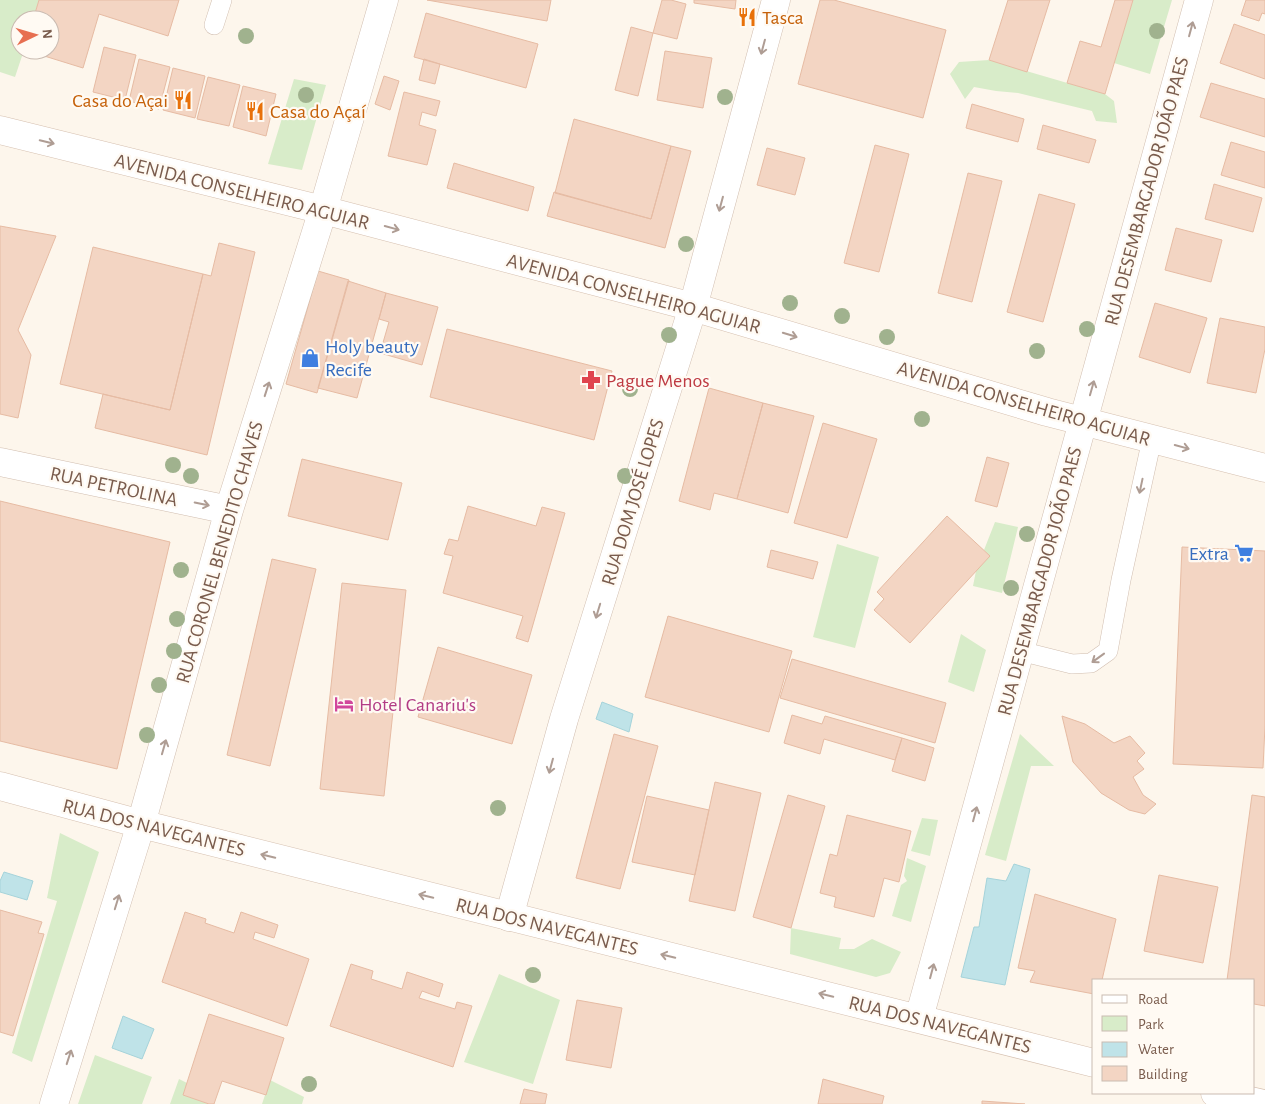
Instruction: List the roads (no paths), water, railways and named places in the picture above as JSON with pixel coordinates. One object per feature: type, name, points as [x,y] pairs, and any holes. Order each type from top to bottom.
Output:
[{"type":"street","name":"RUA CORONEL BENEDITO CHAVES","points":[[54,1104],[142,824],[228,510],[324,210],[384,0]]},
{"type":"street","name":"RUA DOM JOSÉ LOPES","points":[[510,917],[564,719],[693,306],[776,0]]},
{"type":"street","name":"RUA DESEMBARGADOR JOÃO PAES","points":[[919,1018],[1199,0]]},
{"type":"street","name":"AVENIDA CONSELHEIRO AGUIAR","points":[[0,130],[324,210],[693,306],[1082,422],[1265,468]]},
{"type":"street","name":"RUA PETROLINA","points":[[0,462],[228,510]]},
{"type":"street","name":"RUA DOS NAVEGANTES","points":[[0,786],[142,824],[1092,1062]]},
{"type":"street","points":[[1219,1094],[1264,1104]]},
{"type":"lane","points":[[214,25],[222,0]]},
{"type":"lane","points":[[1020,651],[1072,664],[1091,663],[1108,651],[1123,570],[1152,439]]},
{"type":"water","points":[[602,702],[633,714],[629,732],[596,719]]},
{"type":"water","points":[[1014,864],[1030,869],[1005,985],[961,977],[974,927],[979,927],[987,878],[1006,881]]},
{"type":"water","points":[[4,872],[33,881],[27,900],[0,892],[0,881]]},
{"type":"water","points":[[123,1016],[154,1029],[142,1059],[112,1048]]},
{"type":"place","name":"Tasca","points":[[747,17]]},
{"type":"place","name":"Casa do Açai","points":[[183,100]]},
{"type":"place","name":"Casa do Açaí","points":[[255,111]]},
{"type":"place","name":"Holy beauty Recife","points":[[310,358]]},
{"type":"place","name":"Pague Menos","points":[[591,380]]},
{"type":"place","name":"Extra","points":[[1244,553]]},
{"type":"place","name":"Hotel Canariu's","points":[[344,704]]}]
